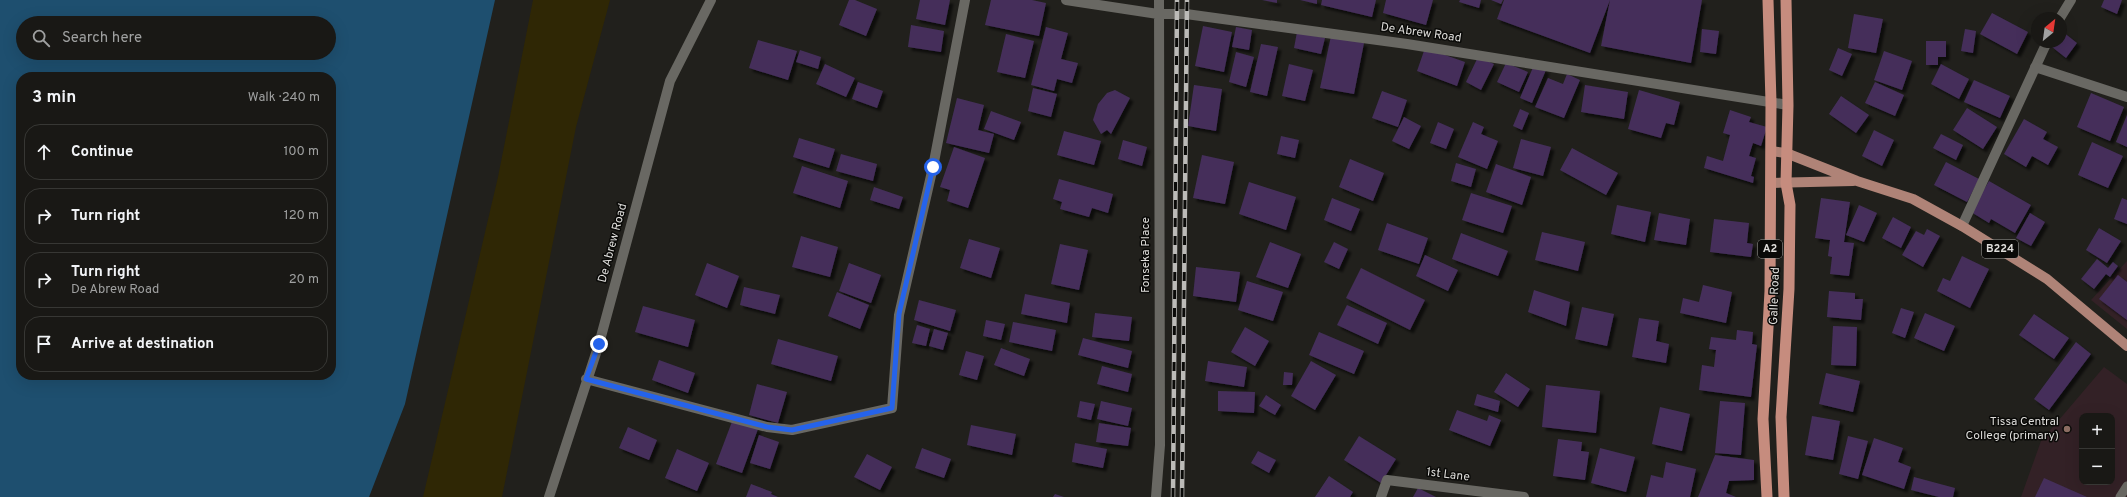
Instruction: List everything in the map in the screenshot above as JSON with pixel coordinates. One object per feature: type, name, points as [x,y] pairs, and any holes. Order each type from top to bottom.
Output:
[{"type":"highway","name":"Galle Road","points":[[1766,497],[1763,419],[1770,291],[1771,183],[1771,102],[1768,0]]},
{"type":"highway","name":"Galle Road","points":[[1784,497],[1781,416],[1789,289],[1790,205],[1786,183],[1788,105],[1786,0]]},
{"type":"main road","points":[[1771,151],[1786,153]]},
{"type":"main road","name":"B224","points":[[1786,153],[1857,181],[1913,199],[1962,226],[2047,279],[2127,346]]},
{"type":"main road","name":"B224","points":[[1786,183],[1857,181]]},
{"type":"main road","points":[[1771,183],[1786,183]]},
{"type":"street","name":"De Abrew Road","points":[[549,497],[586,379],[599,344],[670,81],[711,0]]},
{"type":"street","points":[[586,379],[767,427],[792,430],[892,408],[899,314],[933,167],[965,0]]},
{"type":"street","name":"De Abrew Road","points":[[1066,0],[1158,14],[1186,14],[1407,44],[1788,105]]},
{"type":"street","name":"Fonseka Place","points":[[1156,497],[1160,445],[1159,0]]},
{"type":"street","points":[[2064,12],[2071,0]]},
{"type":"street","points":[[1962,226],[2044,48]]},
{"type":"street","points":[[2035,67],[2127,97]]},
{"type":"street","name":"1st Lane","points":[[1381,497],[1387,480],[1524,497]]},
{"type":"lane","points":[[2120,497],[2127,486]]},
{"type":"shaded area","points":[[2127,261],[2127,329],[2091,300]]},
{"type":"shaded area","name":"Tissa Central College (primary)","points":[[2104,367],[2127,384],[2127,497],[2021,497],[2041,441]]},
{"type":"sand","points":[[533,0],[610,0],[576,127],[502,497],[423,497],[498,177]]},
{"type":"water","points":[[0,0],[495,0],[405,404],[369,497],[0,497]]},
{"type":"building","points":[[849,0],[855,0],[877,9],[866,36],[839,25]]},
{"type":"building","points":[[920,0],[950,0],[945,25],[916,19]]},
{"type":"building","points":[[991,0],[1032,0],[1046,3],[1039,36],[985,25]]},
{"type":"building","points":[[1262,0],[1277,0],[1277,3]]},
{"type":"building","points":[[1300,0],[1317,0],[1317,4]]},
{"type":"building","points":[[1322,0],[1376,0],[1372,17],[1321,5]]},
{"type":"building","points":[[1386,0],[1433,0],[1426,25],[1383,13]]},
{"type":"building","points":[[1460,0],[1481,0],[1479,8],[1459,2]]},
{"type":"building","points":[[1491,0],[1503,0],[1501,4]]},
{"type":"building","points":[[1504,0],[1610,0],[1590,53],[1497,19]]},
{"type":"building","points":[[1610,0],[1702,0],[1691,63],[1601,46]]},
{"type":"building","points":[[2104,0],[2122,0],[2117,14],[2101,7]]},
{"type":"building","points":[[1992,13],[2028,32],[2017,54],[1980,34]]},
{"type":"building","points":[[1854,14],[1883,19],[1876,53],[1848,48]]},
{"type":"building","points":[[911,25],[944,31],[941,52],[908,47]]},
{"type":"building","points":[[1203,26],[1232,32],[1224,72],[1195,66]]},
{"type":"building","points":[[1046,27],[1068,33],[1061,59],[1078,63],[1072,83],[1057,79],[1054,91],[1031,85]]},
{"type":"building","points":[[1236,27],[1252,30],[1249,50],[1232,47]]},
{"type":"building","points":[[1702,29],[1719,31],[1716,54],[1700,52]]},
{"type":"building","points":[[1965,29],[1976,31],[1973,53],[1961,51]]},
{"type":"building","points":[[1297,32],[1325,38],[1321,54],[1294,48]]},
{"type":"building","points":[[1006,34],[1034,41],[1025,78],[997,72]]},
{"type":"building","points":[[2067,35],[2077,43],[2066,58],[2053,48],[2067,48]]},
{"type":"building","points":[[1331,36],[1364,43],[1354,94],[1320,88]]},
{"type":"building","points":[[758,40],[797,51],[788,80],[749,68]]},
{"type":"building","points":[[1926,41],[1946,41],[1946,57],[1938,57],[1938,65],[1926,65]]},
{"type":"building","points":[[1261,44],[1278,47],[1267,96],[1250,92]]},
{"type":"building","points":[[1425,48],[1465,62],[1457,86],[1417,71]]},
{"type":"building","points":[[1838,48],[1852,54],[1842,76],[1829,70]]},
{"type":"building","points":[[800,50],[821,57],[818,69],[796,62]]},
{"type":"building","points":[[1884,51],[1912,61],[1902,90],[1874,80]]},
{"type":"building","points":[[1236,52],[1254,57],[1246,87],[1229,82]]},
{"type":"building","points":[[1478,57],[1494,64],[1481,90],[1466,82]]},
{"type":"building","points":[[1506,63],[1528,72],[1519,92],[1497,82]]},
{"type":"building","points":[[825,64],[855,78],[846,97],[816,84]]},
{"type":"building","points":[[1289,64],[1313,70],[1305,101],[1282,96]]},
{"type":"building","points":[[1941,64],[1969,79],[1959,99],[1931,84]]},
{"type":"building","points":[[1534,65],[1546,70],[1532,103],[1520,98]]},
{"type":"building","points":[[1567,74],[1580,80],[1564,118],[1535,107],[1548,78],[1563,84]]},
{"type":"building","points":[[1974,80],[2010,96],[2000,118],[1964,102]]},
{"type":"building","points":[[858,82],[883,91],[877,108],[852,99]]},
{"type":"building","points":[[1875,82],[1904,95],[1895,116],[1865,103]]},
{"type":"building","points":[[1194,85],[1222,89],[1216,131],[1188,126]]},
{"type":"building","points":[[1585,85],[1628,92],[1624,119],[1581,112]]},
{"type":"building","points":[[1033,88],[1057,94],[1051,117],[1028,111]]},
{"type":"building","points":[[1115,90],[1130,98],[1111,134],[1107,130],[1101,134],[1093,120],[1098,104],[1107,93]]},
{"type":"building","points":[[1639,90],[1680,102],[1674,125],[1666,123],[1661,138],[1628,129]]},
{"type":"building","points":[[1382,91],[1407,100],[1398,127],[1372,118]]},
{"type":"building","points":[[2091,93],[2124,107],[2110,141],[2077,127]]},
{"type":"building","points":[[1841,96],[1869,115],[1856,133],[1829,114]]},
{"type":"building","points":[[957,98],[984,105],[978,130],[994,134],[989,153],[946,143]]},
{"type":"building","points":[[1967,108],[1997,127],[1983,149],[1953,130]]},
{"type":"building","points":[[1520,109],[1529,113],[1522,130],[1513,126]]},
{"type":"building","points":[[1730,110],[1751,117],[1749,122],[1767,127],[1761,146],[1753,143],[1749,156],[1756,158],[1751,176],[1754,177],[1753,183],[1704,168],[1707,156],[1723,161],[1730,135],[1723,133]]},
{"type":"building","points":[[991,111],[1021,122],[1014,140],[984,129]]},
{"type":"building","points":[[2127,115],[2127,147],[2116,142]]},
{"type":"building","points":[[1404,117],[1421,126],[1409,149],[1392,141]]},
{"type":"building","points":[[2024,119],[2047,132],[2043,139],[2058,147],[2048,165],[2032,156],[2026,167],[2004,154]]},
{"type":"building","points":[[1438,122],[1454,129],[1446,149],[1430,143]]},
{"type":"building","points":[[1473,122],[1484,127],[1481,134],[1498,141],[1487,169],[1458,157]]},
{"type":"building","points":[[1874,130],[1894,140],[1882,166],[1862,156]]},
{"type":"building","points":[[1064,131],[1101,141],[1094,165],[1057,155]]},
{"type":"building","points":[[1941,134],[1963,145],[1956,160],[1933,148]]},
{"type":"building","points":[[1281,136],[1299,140],[1295,158],[1277,154]]},
{"type":"building","points":[[799,138],[835,149],[829,168],[793,157]]},
{"type":"building","points":[[1521,139],[1551,147],[1543,176],[1513,168]]},
{"type":"building","points":[[1123,140],[1147,147],[1142,166],[1118,159]]},
{"type":"building","points":[[2092,142],[2123,156],[2108,188],[2078,175]]},
{"type":"building","points":[[954,147],[985,158],[968,208],[947,201],[950,190],[940,187]]},
{"type":"building","points":[[1572,148],[1618,173],[1606,195],[1560,170]]},
{"type":"building","points":[[841,154],[877,164],[873,181],[836,171]]},
{"type":"building","points":[[1202,155],[1234,162],[1225,204],[1193,198]]},
{"type":"building","points":[[1350,159],[1384,173],[1373,201],[1339,187]]},
{"type":"building","points":[[1946,162],[1979,179],[1967,202],[1934,185]]},
{"type":"building","points":[[1456,163],[1476,169],[1471,187],[1451,181]]},
{"type":"building","points":[[1496,164],[1531,177],[1522,205],[1486,192]]},
{"type":"building","points":[[802,166],[848,181],[840,208],[793,193]]},
{"type":"building","points":[[1059,179],[1113,194],[1108,213],[1092,208],[1089,217],[1060,209],[1062,202],[1053,199]]},
{"type":"building","points":[[1989,181],[2031,205],[2015,233],[1991,219],[1989,223],[1971,212]]},
{"type":"building","points":[[1249,182],[1296,197],[1286,230],[1239,214]]},
{"type":"building","points":[[874,187],[903,197],[899,209],[870,200]]},
{"type":"building","points":[[1471,193],[1512,206],[1503,233],[1462,220]]},
{"type":"building","points":[[1332,198],[1360,209],[1351,231],[1324,220]]},
{"type":"building","points":[[1821,198],[1850,202],[1844,242],[1854,243],[1849,276],[1830,274],[1832,257],[1828,256],[1830,240],[1815,238]]},
{"type":"building","points":[[2122,198],[2127,200],[2127,224],[2114,219]]},
{"type":"building","points":[[1617,205],[1651,212],[1645,242],[1611,234]]},
{"type":"building","points":[[1859,205],[1877,213],[1864,242],[1846,235]]},
{"type":"building","points":[[1659,213],[1690,219],[1686,245],[1654,240]]},
{"type":"building","points":[[2030,213],[2045,222],[2031,246],[2016,238]]},
{"type":"building","points":[[1893,217],[1911,227],[1901,248],[1882,238]]},
{"type":"building","points":[[1714,219],[1749,223],[1747,243],[1753,244],[1751,257],[1710,252]]},
{"type":"building","points":[[1387,223],[1428,238],[1419,264],[1378,250]]},
{"type":"building","points":[[2099,228],[2121,241],[2107,263],[2086,250]]},
{"type":"building","points":[[1927,229],[1940,236],[1923,267],[1902,255],[1916,231],[1924,235]]},
{"type":"building","points":[[1542,232],[1585,242],[1578,271],[1535,260]]},
{"type":"building","points":[[1461,233],[1508,251],[1498,276],[1452,259]]},
{"type":"building","points":[[801,236],[838,247],[830,277],[792,267]]},
{"type":"building","points":[[969,239],[1000,248],[991,278],[960,268]]},
{"type":"building","points":[[1270,242],[1301,254],[1288,288],[1256,277]]},
{"type":"building","points":[[1334,242],[1348,249],[1339,269],[1324,262]]},
{"type":"building","points":[[1060,244],[1088,250],[1079,290],[1051,284]]},
{"type":"building","points":[[1425,255],[1458,270],[1448,291],[1416,276]]},
{"type":"building","points":[[1962,256],[1989,269],[1970,308],[1937,291],[1943,278],[1950,281]]},
{"type":"building","points":[[2097,259],[2108,268],[2113,262],[2118,266],[2110,277],[2106,274],[2094,289],[2081,279]]},
{"type":"building","points":[[707,263],[739,276],[727,308],[695,295]]},
{"type":"building","points":[[849,263],[881,275],[871,303],[839,291]]},
{"type":"building","points":[[1196,267],[1240,272],[1236,302],[1193,296]]},
{"type":"building","points":[[1361,268],[1425,300],[1410,330],[1346,298]]},
{"type":"building","points":[[2118,275],[2127,282],[2127,320],[2099,299]]},
{"type":"building","points":[[1247,281],[1283,292],[1273,321],[1238,310]]},
{"type":"building","points":[[1703,285],[1732,292],[1726,323],[1680,313],[1683,298],[1699,302]]},
{"type":"building","points":[[744,287],[780,295],[775,314],[740,305]]},
{"type":"building","points":[[1534,290],[1570,302],[1566,326],[1528,312]]},
{"type":"building","points":[[1829,291],[1855,293],[1855,299],[1863,299],[1861,320],[1827,317]]},
{"type":"building","points":[[837,292],[869,305],[860,329],[828,316]]},
{"type":"building","points":[[1025,294],[1070,303],[1067,323],[1021,314]]},
{"type":"building","points":[[919,300],[956,310],[950,331],[914,320]]},
{"type":"building","points":[[1347,305],[1387,323],[1378,344],[1337,325]]},
{"type":"building","points":[[643,306],[695,320],[688,347],[635,332]]},
{"type":"building","points":[[1582,307],[1614,314],[1607,346],[1575,339]]},
{"type":"building","points":[[1901,308],[1914,312],[1905,338],[1892,333]]},
{"type":"building","points":[[1095,313],[1132,317],[1129,341],[1092,337]]},
{"type":"building","points":[[1925,313],[1955,326],[1944,351],[1914,338]]},
{"type":"building","points":[[2034,314],[2069,338],[2054,359],[2019,335]]},
{"type":"building","points":[[1639,318],[1659,321],[1656,341],[1669,344],[1666,363],[1632,357]]},
{"type":"building","points":[[986,320],[1005,324],[1001,340],[983,336]]},
{"type":"building","points":[[1013,322],[1056,330],[1052,351],[1009,342]]},
{"type":"building","points":[[917,325],[930,329],[926,346],[912,343]]},
{"type":"building","points":[[1833,326],[1857,327],[1856,366],[1831,365]]},
{"type":"building","points":[[1245,327],[1269,341],[1255,366],[1231,352]]},
{"type":"building","points":[[934,329],[948,333],[943,350],[929,346]]},
{"type":"building","points":[[1737,330],[1753,332],[1752,344],[1757,345],[1751,397],[1699,390],[1702,365],[1714,367],[1716,350],[1709,349],[1711,337],[1736,340]]},
{"type":"building","points":[[1319,332],[1364,351],[1354,374],[1309,355]]},
{"type":"building","points":[[1083,338],[1132,351],[1128,368],[1078,355]]},
{"type":"building","points":[[778,339],[838,356],[831,381],[771,364]]},
{"type":"building","points":[[2076,342],[2091,354],[2049,410],[2034,399]]},
{"type":"building","points":[[1001,348],[1030,359],[1024,376],[994,365]]},
{"type":"building","points":[[966,351],[984,356],[977,380],[959,375]]},
{"type":"building","points":[[659,360],[695,373],[688,393],[652,380]]},
{"type":"building","points":[[1208,361],[1247,367],[1244,387],[1205,381]]},
{"type":"building","points":[[1311,361],[1336,375],[1315,410],[1291,396]]},
{"type":"building","points":[[1102,366],[1132,374],[1128,392],[1097,384]]},
{"type":"building","points":[[1284,372],[1293,373],[1292,385],[1283,385]]},
{"type":"building","points":[[1506,373],[1530,389],[1518,407],[1494,392]]},
{"type":"building","points":[[1826,373],[1860,381],[1853,412],[1819,404]]},
{"type":"building","points":[[757,384],[787,392],[778,423],[749,415]]},
{"type":"building","points":[[1546,385],[1600,391],[1596,433],[1542,427]]},
{"type":"building","points":[[1218,391],[1255,392],[1254,413],[1218,411]]},
{"type":"building","points":[[1477,394],[1500,401],[1498,412],[1474,405]]},
{"type":"building","points":[[1266,395],[1281,405],[1275,415],[1259,406]]},
{"type":"building","points":[[1080,401],[1095,404],[1091,420],[1077,417]]},
{"type":"building","points":[[1101,401],[1132,408],[1128,426],[1097,419]]},
{"type":"building","points":[[1720,401],[1745,403],[1741,455],[1715,453]]},
{"type":"building","points":[[1660,407],[1690,414],[1682,451],[1652,444]]},
{"type":"building","points":[[1457,410],[1487,421],[1489,415],[1501,420],[1490,446],[1449,430]]},
{"type":"building","points":[[1812,416],[1840,421],[1833,460],[1805,455]]},
{"type":"building","points":[[733,419],[758,429],[742,473],[716,464]]},
{"type":"building","points":[[1099,423],[1131,428],[1128,446],[1096,442]]},
{"type":"building","points":[[971,425],[1016,434],[1012,455],[967,445]]},
{"type":"building","points":[[628,427],[657,440],[649,460],[619,448]]},
{"type":"building","points":[[759,435],[779,442],[770,469],[750,463]]},
{"type":"building","points":[[1359,436],[1396,459],[1381,483],[1344,460]]},
{"type":"building","points":[[1848,436],[1868,441],[1858,479],[1839,474]]},
{"type":"building","points":[[1874,438],[1903,448],[1898,462],[1911,467],[1904,489],[1862,475]]},
{"type":"building","points":[[1558,439],[1582,442],[1581,451],[1589,452],[1585,480],[1553,476]]},
{"type":"building","points":[[1075,443],[1107,449],[1103,468],[1072,462]]},
{"type":"building","points":[[922,448],[951,459],[944,478],[915,468]]},
{"type":"building","points":[[1600,448],[1635,457],[1626,492],[1591,483]]},
{"type":"building","points":[[677,449],[709,463],[697,491],[665,478]]},
{"type":"building","points":[[1258,451],[1276,460],[1269,473],[1251,463]]},
{"type":"building","points":[[867,454],[892,467],[880,490],[854,477]]},
{"type":"building","points":[[1715,455],[1754,460],[1754,480],[1729,481],[1726,493],[1736,497],[1698,497]]},
{"type":"building","points":[[1666,462],[1696,469],[1690,497],[1646,497],[1651,475],[1663,478]]},
{"type":"building","points":[[1329,476],[1353,492],[1350,497],[1315,497]]},
{"type":"building","points":[[1914,477],[1955,488],[1953,497],[1939,497],[1911,490]]},
{"type":"building","points":[[2044,478],[2087,497],[2035,497]]},
{"type":"building","points":[[751,484],[772,492],[771,494],[778,497],[746,497]]},
{"type":"building","points":[[1418,488],[1436,497],[1413,497]]},
{"type":"building","points":[[1055,494],[1064,497],[1053,497]]},
{"type":"railway","points":[[1173,497],[1177,0]]},
{"type":"railway","points":[[1182,497],[1187,0]]},
{"type":"place","name":"Tissa Central College (primary)","points":[[2067,429]]},
{"type":"route","points":[[599,344],[586,379],[767,427],[792,430],[892,408],[899,314],[933,167]]}]
